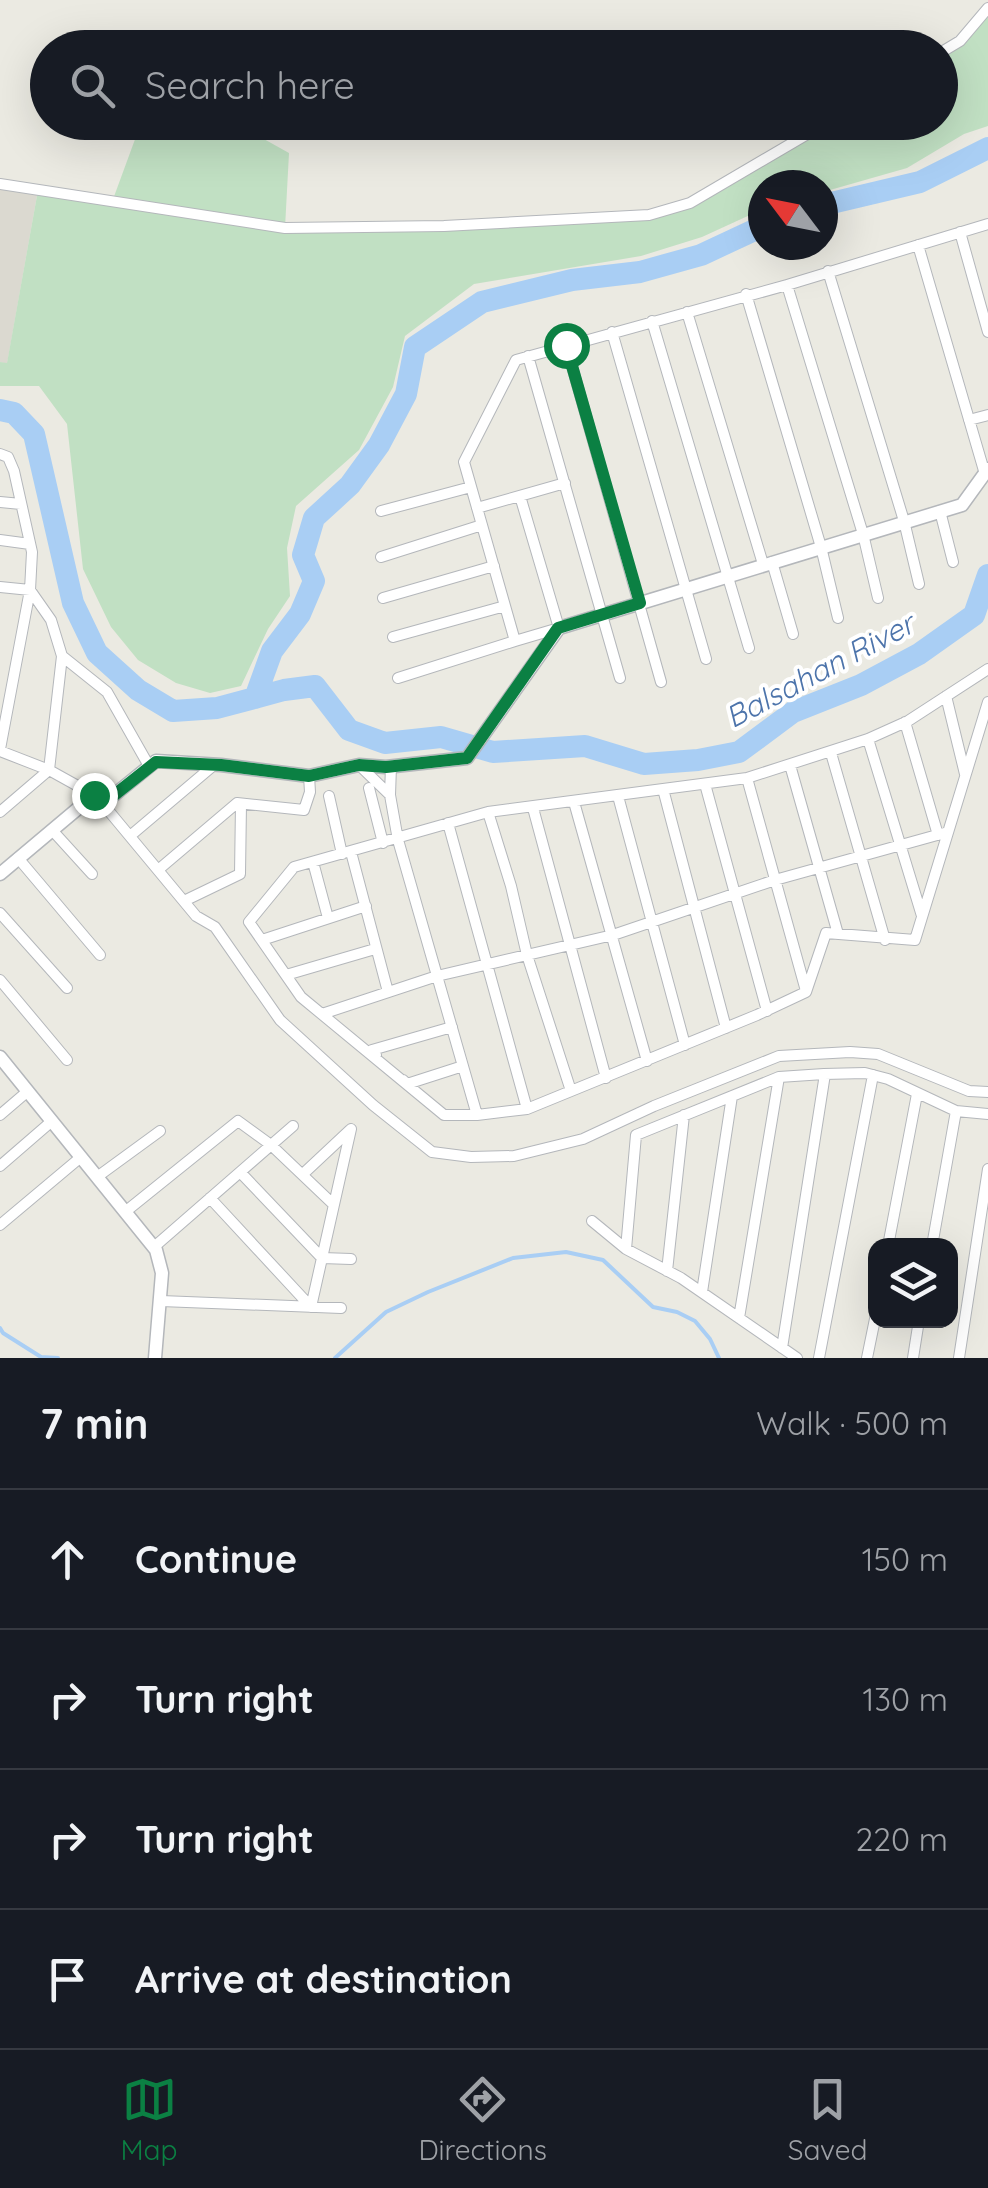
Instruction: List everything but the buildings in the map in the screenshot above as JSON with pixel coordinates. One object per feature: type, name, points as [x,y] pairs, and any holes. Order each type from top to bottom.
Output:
[{"type":"street","points":[[958,43],[988,8]]},
{"type":"street","points":[[0,184],[285,228],[444,226],[637,216],[667,212],[690,202],[797,140]]},
{"type":"street","points":[[514,641],[464,462],[516,360],[988,224]]},
{"type":"street","points":[[960,232],[988,332]]},
{"type":"street","points":[[398,678],[962,505],[986,471],[918,246]]},
{"type":"street","points":[[828,271],[904,521],[919,584]]},
{"type":"street","points":[[786,285],[863,534],[878,598]]},
{"type":"street","points":[[746,294],[821,546],[838,618]]},
{"type":"street","points":[[687,312],[793,634]]},
{"type":"street","points":[[652,321],[749,648]]},
{"type":"street","points":[[612,332],[706,659]]},
{"type":"street","points":[[566,345],[661,682]]},
{"type":"street","points":[[528,356],[620,678]]},
{"type":"street","points":[[969,420],[988,415]]},
{"type":"street","points":[[0,454],[8,457],[14,471],[30,544],[30,590],[0,750],[49,770],[99,800],[202,922],[214,928],[280,1020],[373,1105],[432,1152],[514,1156],[583,1139],[779,1056],[878,1054],[969,1090],[988,1092]]},
{"type":"street","points":[[477,508],[565,484]]},
{"type":"street","points":[[381,512],[471,488]]},
{"type":"street","points":[[520,496],[558,628]]},
{"type":"street","points":[[0,502],[21,504]]},
{"type":"street","points":[[940,511],[953,562]]},
{"type":"street","points":[[381,557],[482,525]]},
{"type":"street","points":[[0,540],[30,544]]},
{"type":"street","points":[[383,598],[494,566]]},
{"type":"street","points":[[0,587],[30,590],[51,620],[62,656],[49,770],[0,812]]},
{"type":"street","points":[[393,638],[505,606]]},
{"type":"street","points":[[0,874],[52,830],[156,762],[309,776],[359,765],[391,766],[467,758],[558,628]]},
{"type":"street","points":[[62,656],[106,692],[150,766]]},
{"type":"street","points":[[988,669],[905,722],[868,740],[747,778],[488,812],[294,867],[249,922],[301,997],[444,1114],[477,1115],[527,1108],[685,1046],[806,992],[826,933],[916,940],[943,833],[983,734],[988,702]]},
{"type":"street","points":[[946,696],[966,775]]},
{"type":"street","points":[[905,722],[943,833]]},
{"type":"street","points":[[868,740],[922,918]]},
{"type":"street","points":[[831,752],[885,940]]},
{"type":"street","points":[[130,836],[214,765]]},
{"type":"street","points":[[359,765],[390,795]]},
{"type":"street","points":[[790,765],[838,934]]},
{"type":"street","points":[[391,766],[390,795],[398,840],[477,1115]]},
{"type":"street","points":[[158,870],[238,803],[304,810],[310,792],[309,776]]},
{"type":"street","points":[[747,778],[806,992]]},
{"type":"street","points":[[705,784],[767,1010]]},
{"type":"street","points":[[369,788],[383,844]]},
{"type":"street","points":[[663,790],[726,1028]]},
{"type":"street","points":[[328,796],[366,906],[388,992]]},
{"type":"street","points":[[618,796],[685,1046]]},
{"type":"street","points":[[574,802],[647,1061]]},
{"type":"street","points":[[184,901],[240,874],[242,804]]},
{"type":"street","points":[[533,808],[606,1078]]},
{"type":"street","points":[[488,812],[527,955],[571,1091]]},
{"type":"street","points":[[448,823],[527,1108]]},
{"type":"street","points":[[52,830],[92,874]]},
{"type":"street","points":[[322,1014],[437,976],[612,935],[775,880],[943,833]]},
{"type":"street","points":[[18,858],[100,955]]},
{"type":"street","points":[[313,862],[328,918]]},
{"type":"street","points":[[262,940],[366,906]]},
{"type":"street","points":[[0,913],[67,988]]},
{"type":"street","points":[[286,975],[375,949]]},
{"type":"street","points":[[0,980],[67,1060]]},
{"type":"street","points":[[407,1084],[372,1050],[452,1027]]},
{"type":"street","points":[[1,1059],[154,1247],[162,1273],[155,1357]]},
{"type":"street","points":[[407,1084],[463,1066]]},
{"type":"street","points":[[782,1348],[825,1074]]},
{"type":"street","points":[[819,1358],[873,1075]]},
{"type":"street","points":[[626,1249],[636,1135],[778,1077],[873,1075],[956,1111],[988,1114]]},
{"type":"street","points":[[739,1318],[778,1077]]},
{"type":"street","points":[[0,1115],[28,1090]]},
{"type":"street","points":[[890,1238],[917,1094]]},
{"type":"street","points":[[702,1292],[732,1096]]},
{"type":"street","points":[[933,1238],[956,1111]]},
{"type":"street","points":[[667,1271],[684,1116]]},
{"type":"street","points":[[0,1166],[52,1121]]},
{"type":"street","points":[[126,1212],[238,1121],[272,1145],[334,1205]]},
{"type":"street","points":[[154,1247],[293,1126]]},
{"type":"street","points":[[303,1174],[350,1129],[311,1307]]},
{"type":"street","points":[[98,1177],[160,1132]]},
{"type":"street","points":[[0,1225],[81,1157]]},
{"type":"street","points":[[959,1358],[988,1169]]},
{"type":"street","points":[[240,1172],[322,1258],[352,1259]]},
{"type":"street","points":[[210,1198],[311,1307]]},
{"type":"street","points":[[592,1221],[626,1249],[702,1292],[798,1358]]},
{"type":"street","points":[[161,1301],[341,1308]]},
{"type":"street","points":[[867,1358],[873,1328]]},
{"type":"street","points":[[913,1358],[918,1328]]},
{"type":"shaded area","points":[[0,183],[38,190],[7,364],[0,362]]},
{"type":"green space","points":[[988,8],[988,126],[958,138],[958,37]]},
{"type":"green space","points":[[135,140],[266,140],[289,153],[285,228],[660,213],[704,195],[796,140],[954,140],[907,168],[838,188],[838,170],[748,170],[748,216],[702,237],[641,256],[474,284],[405,336],[393,387],[359,450],[296,506],[287,548],[290,596],[268,629],[241,686],[210,693],[176,683],[138,660],[111,627],[83,569],[67,424],[39,386],[0,386],[0,362],[7,363],[38,190],[112,202]]},
{"type":"waterway","name":"Balsahan River","points":[[838,201],[920,182],[988,148]]},
{"type":"waterway","name":"Balsahan River","points":[[255,698],[272,651],[300,614],[314,581],[303,555],[314,518],[350,485],[379,445],[406,394],[415,347],[482,302],[572,280],[640,272],[701,255],[748,233]]},
{"type":"waterway","name":"Balsahan River","points":[[0,410],[14,413],[34,434],[73,603],[97,653],[138,690],[173,711],[217,708],[315,686],[349,730],[385,743],[441,737],[493,752],[585,746],[644,764],[698,760],[739,752],[793,712],[861,685],[919,654],[974,615],[988,575]]},
{"type":"waterway","points":[[335,1358],[386,1312],[428,1292],[513,1258],[566,1252],[603,1260],[653,1307],[695,1321],[719,1358]]},
{"type":"waterway","points":[[0,1328],[41,1357],[58,1358]]},
{"type":"route","points":[[94,795],[103,804],[156,762],[309,776],[359,765],[386,767],[467,758],[558,628],[640,603],[566,345]]}]
